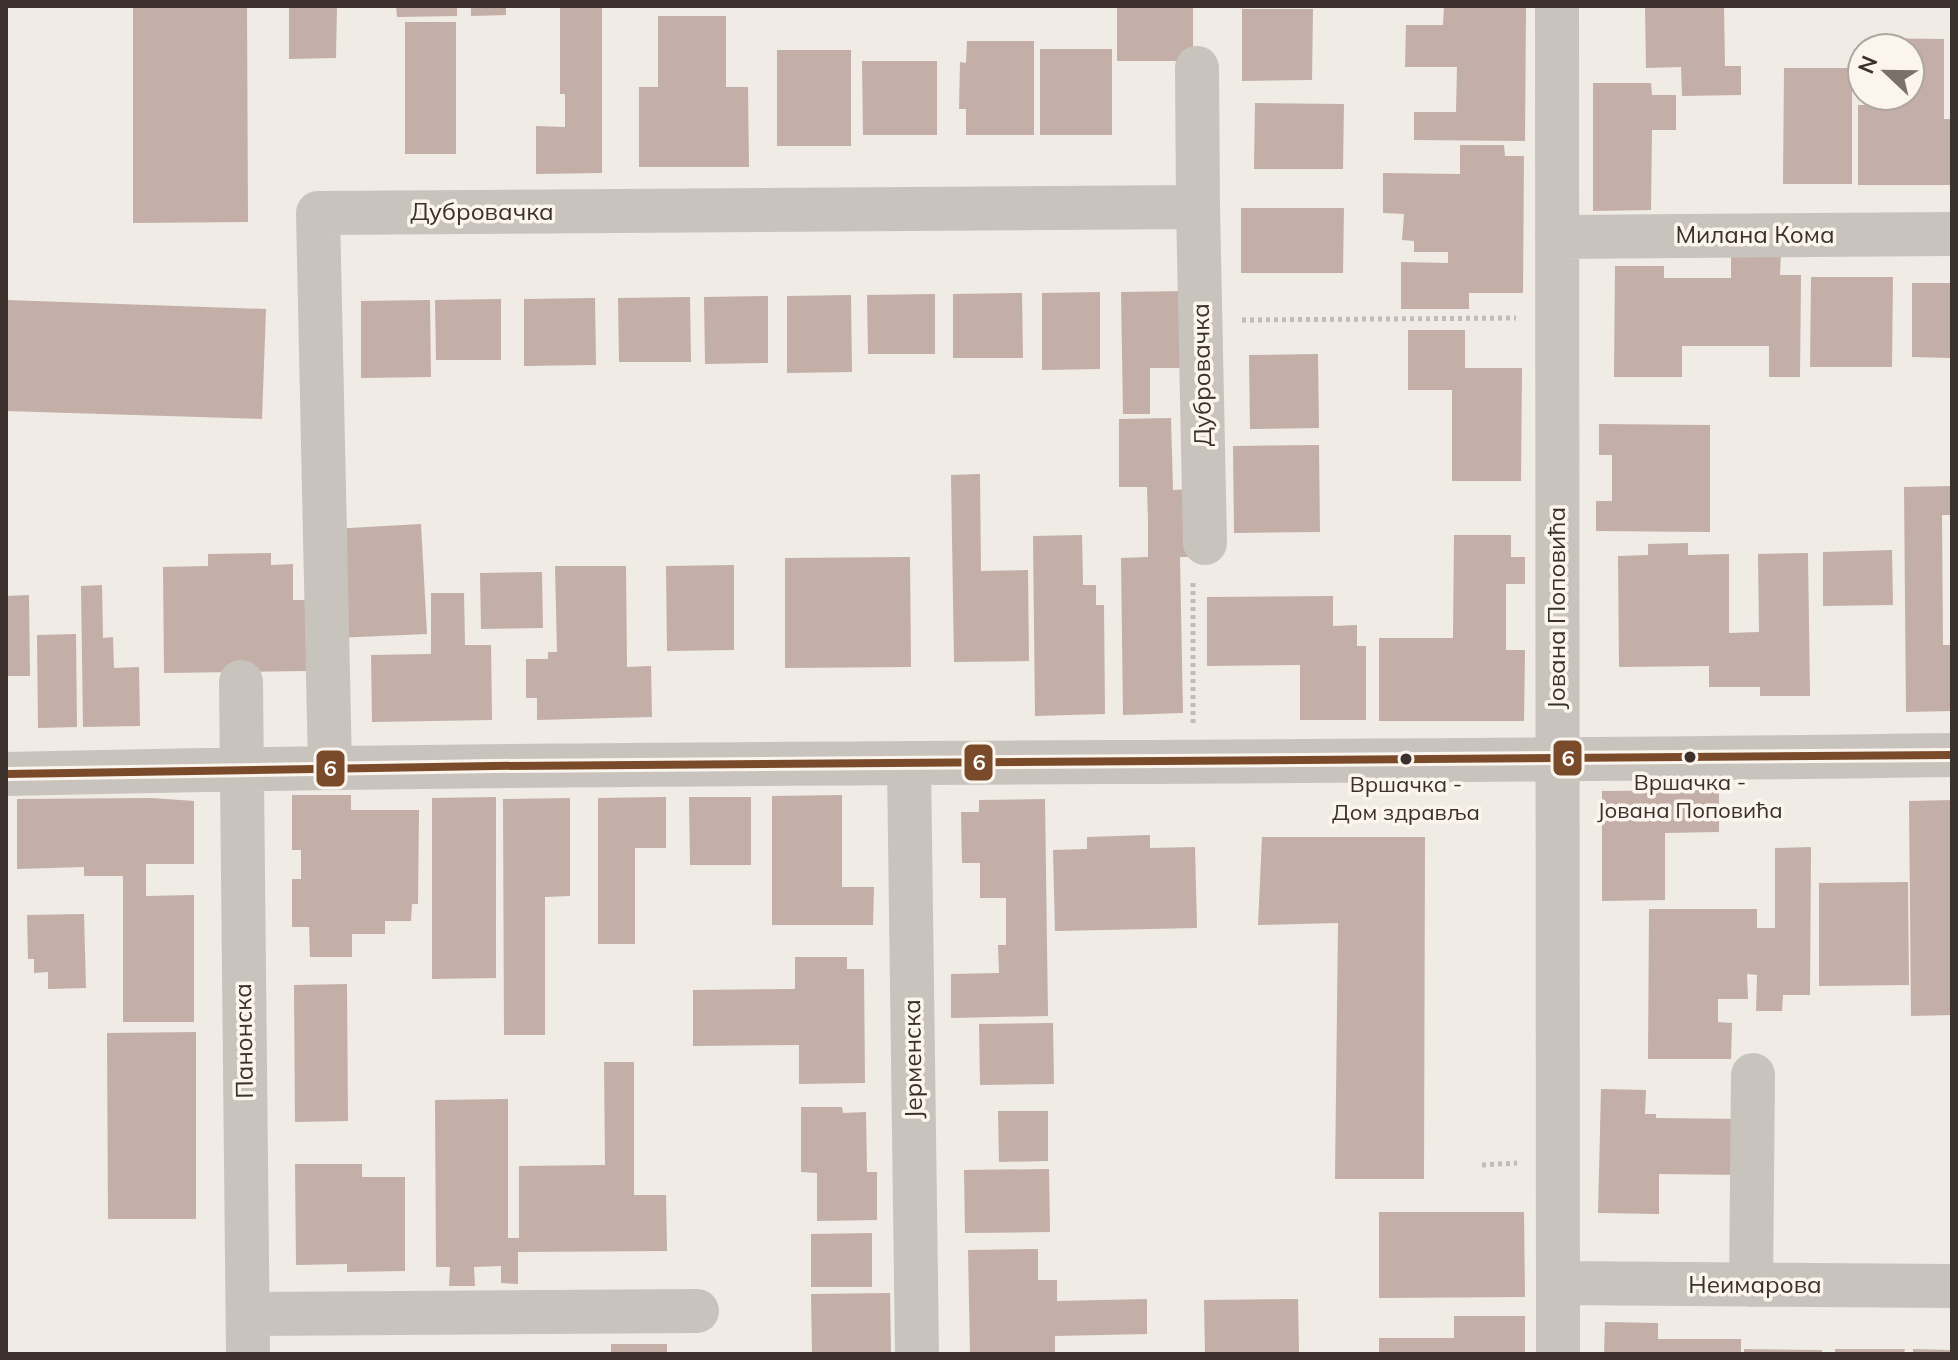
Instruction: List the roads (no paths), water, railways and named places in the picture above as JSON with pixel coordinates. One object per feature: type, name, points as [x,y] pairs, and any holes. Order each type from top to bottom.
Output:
[{"type":"street","name":"Јована Поповића","points":[[1557,6],[1558,1354]]},
{"type":"street","name":"Дубровачка","points":[[1197,68],[1205,543]]},
{"type":"street","name":"Дубровачка","points":[[330,767],[318,213],[1198,207]]},
{"type":"street","name":"Милана Кома","points":[[1557,237],[1952,234]]},
{"type":"street","name":"Панонска","points":[[241,682],[248,1334],[697,1311]]},
{"type":"street","points":[[6,774],[330,767],[1193,764],[1952,755]]},
{"type":"street","name":"Јерменска","points":[[909,765],[917,1354]]},
{"type":"street","points":[[1751,1285],[1753,1075]]},
{"type":"street","name":"Неимарова","points":[[1558,1283],[1952,1286]]},
{"type":"place","name":"Вршачка - Јована Поповића","points":[[1690,757]]},
{"type":"place","name":"Вршачка - Дом здравља","points":[[1406,759]]}]
